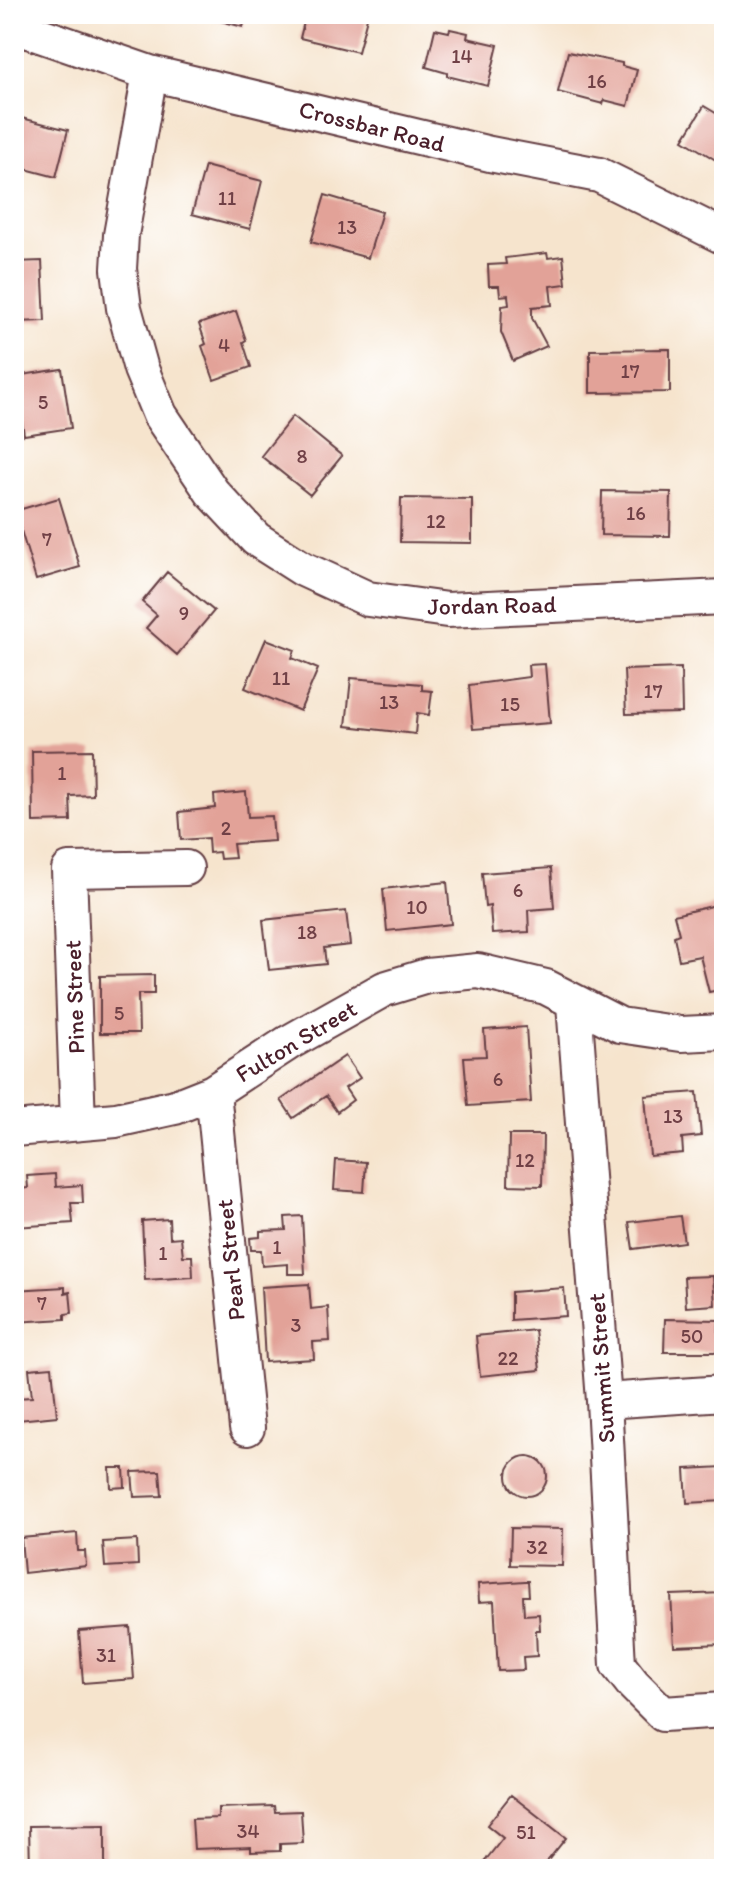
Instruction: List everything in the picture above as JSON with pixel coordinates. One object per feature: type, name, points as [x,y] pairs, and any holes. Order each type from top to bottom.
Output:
[{"type":"street","name":"Crossbar Road","points":[[14,26],[150,73],[490,154],[599,175],[724,237]]},
{"type":"street","name":"Jordan Road","points":[[150,73],[121,235],[119,269],[124,308],[141,369],[160,415],[212,492],[256,539],[303,569],[368,599],[447,610],[724,597]]},
{"type":"street","name":"Pine Street","points":[[78,1123],[69,870],[186,868]]},
{"type":"street","name":"Fulton Street","points":[[14,1129],[116,1120],[175,1107],[213,1092],[288,1043],[384,989],[427,976],[478,971],[546,987],[620,1025],[681,1034],[724,1032]]},
{"type":"street","name":"Summit Street","points":[[574,1004],[604,1401],[618,1665],[663,1714],[724,1710]]},
{"type":"street","name":"Pearl Street","points":[[213,1092],[247,1428]]},
{"type":"street","points":[[604,1401],[724,1393]]},
{"type":"building","points":[[195,14],[247,14],[243,27]]},
{"type":"building","points":[[306,14],[368,14],[358,52],[300,38]]},
{"type":"building","points":[[435,29],[468,33],[467,38],[498,45],[488,86],[447,76],[447,73],[426,67]]},
{"type":"building","points":[[568,52],[622,63],[622,66],[637,70],[628,106],[604,100],[603,104],[558,92]]},
{"type":"building","points":[[704,106],[724,118],[724,165],[683,140]]},
{"type":"building","points":[[14,116],[68,130],[56,177],[14,166]]},
{"type":"building","points":[[205,166],[262,181],[250,229],[192,214]]},
{"type":"building","points":[[325,195],[382,212],[368,258],[311,242]]},
{"type":"building","points":[[547,253],[548,258],[563,256],[566,284],[550,286],[552,305],[532,307],[532,318],[547,346],[513,361],[501,332],[502,306],[509,305],[508,295],[500,296],[499,286],[489,286],[488,265],[506,264],[505,258]]},
{"type":"building","points":[[42,261],[45,321],[14,322],[14,262]]},
{"type":"building","points":[[236,311],[251,367],[214,380],[202,346],[206,344],[199,324]]},
{"type":"building","points":[[670,349],[670,392],[590,393],[590,350]]},
{"type":"building","points":[[62,369],[71,428],[24,435],[15,376]]},
{"type":"building","points":[[293,416],[342,456],[310,495],[261,456]]},
{"type":"building","points":[[602,491],[671,492],[670,536],[601,535]]},
{"type":"building","points":[[59,498],[80,567],[36,580],[15,511]]},
{"type":"building","points":[[401,498],[472,499],[472,543],[400,542]]},
{"type":"building","points":[[167,572],[214,611],[177,655],[146,628],[157,615],[142,602]]},
{"type":"building","points":[[266,639],[295,650],[292,658],[318,669],[300,711],[245,688]]},
{"type":"building","points":[[545,664],[550,723],[473,729],[469,685],[529,677],[528,665]]},
{"type":"building","points":[[681,668],[682,713],[626,714],[624,670]]},
{"type":"building","points":[[351,678],[422,684],[422,690],[432,691],[429,715],[417,713],[415,734],[346,726]]},
{"type":"building","points":[[92,750],[93,795],[70,796],[71,821],[33,822],[32,751]]},
{"type":"building","points":[[246,792],[248,817],[272,816],[274,841],[233,844],[235,858],[220,859],[219,852],[209,853],[208,838],[181,840],[179,812],[215,808],[214,795]]},
{"type":"building","points":[[551,868],[554,908],[528,910],[529,932],[492,934],[490,906],[485,907],[482,873]]},
{"type":"building","points":[[447,882],[451,924],[387,931],[383,889]]},
{"type":"building","points":[[724,903],[724,989],[709,992],[700,956],[679,960],[674,936],[679,934],[674,915]]},
{"type":"building","points":[[346,911],[350,945],[324,948],[326,964],[269,970],[263,920]]},
{"type":"building","points":[[154,975],[154,994],[138,994],[139,1033],[100,1033],[100,976]]},
{"type":"building","points":[[526,1027],[531,1102],[468,1106],[464,1057],[486,1056],[484,1030]]},
{"type":"building","points":[[345,1056],[360,1078],[345,1088],[353,1100],[337,1112],[326,1096],[293,1118],[281,1100]]},
{"type":"building","points":[[697,1092],[701,1136],[682,1138],[683,1153],[650,1156],[645,1096]]},
{"type":"building","points":[[509,1135],[543,1135],[542,1186],[508,1185]]},
{"type":"building","points":[[336,1160],[366,1162],[364,1192],[334,1190]]},
{"type":"building","points":[[55,1174],[56,1187],[82,1185],[83,1203],[71,1203],[73,1223],[15,1227],[14,1190],[28,1188],[27,1176]]},
{"type":"building","points":[[302,1216],[305,1274],[288,1274],[288,1264],[262,1266],[261,1250],[251,1250],[250,1238],[260,1237],[260,1231],[286,1230],[285,1217]]},
{"type":"building","points":[[680,1216],[684,1242],[633,1249],[629,1222]]},
{"type":"building","points":[[169,1219],[170,1238],[181,1237],[183,1256],[192,1256],[193,1277],[145,1280],[142,1221]]},
{"type":"building","points":[[713,1276],[715,1305],[686,1307],[684,1277]]},
{"type":"building","points":[[309,1284],[311,1309],[328,1307],[330,1341],[313,1342],[314,1359],[265,1362],[261,1287]]},
{"type":"building","points":[[65,1287],[65,1293],[70,1292],[72,1313],[65,1314],[65,1319],[14,1322],[14,1290]]},
{"type":"building","points":[[564,1288],[566,1316],[511,1320],[511,1292]]},
{"type":"building","points":[[665,1319],[719,1320],[718,1352],[664,1352]]},
{"type":"building","points":[[535,1330],[540,1370],[480,1376],[476,1336]]},
{"type":"building","points":[[52,1367],[57,1416],[18,1420],[16,1398],[32,1397],[29,1369]]},
{"type":"building","points":[[527,1456],[541,1462],[547,1476],[541,1490],[527,1496],[513,1490],[507,1476],[513,1462]]},
{"type":"building","points":[[724,1467],[724,1501],[687,1503],[685,1469]]},
{"type":"building","points":[[110,1468],[124,1468],[125,1487],[111,1488]]},
{"type":"building","points":[[160,1471],[162,1496],[134,1497],[132,1472]]},
{"type":"building","points":[[511,1528],[563,1529],[562,1566],[510,1565]]},
{"type":"building","points":[[77,1533],[78,1551],[85,1551],[86,1566],[24,1573],[21,1538]]},
{"type":"building","points":[[137,1540],[138,1565],[105,1567],[103,1542]]},
{"type":"building","points":[[528,1581],[529,1596],[523,1596],[524,1615],[539,1614],[537,1656],[523,1657],[524,1670],[498,1671],[494,1601],[479,1602],[478,1584]]},
{"type":"building","points":[[724,1593],[724,1644],[674,1646],[671,1595]]},
{"type":"building","points":[[130,1627],[134,1679],[83,1683],[79,1631]]},
{"type":"building","points":[[511,1795],[566,1838],[541,1869],[496,1869],[485,1861],[503,1838],[487,1825]]},
{"type":"building","points":[[274,1806],[275,1812],[301,1811],[303,1843],[280,1844],[280,1851],[251,1852],[251,1847],[194,1849],[192,1819],[218,1818],[218,1808]]},
{"type":"building","points":[[105,1825],[105,1867],[30,1868],[29,1826]]}]
